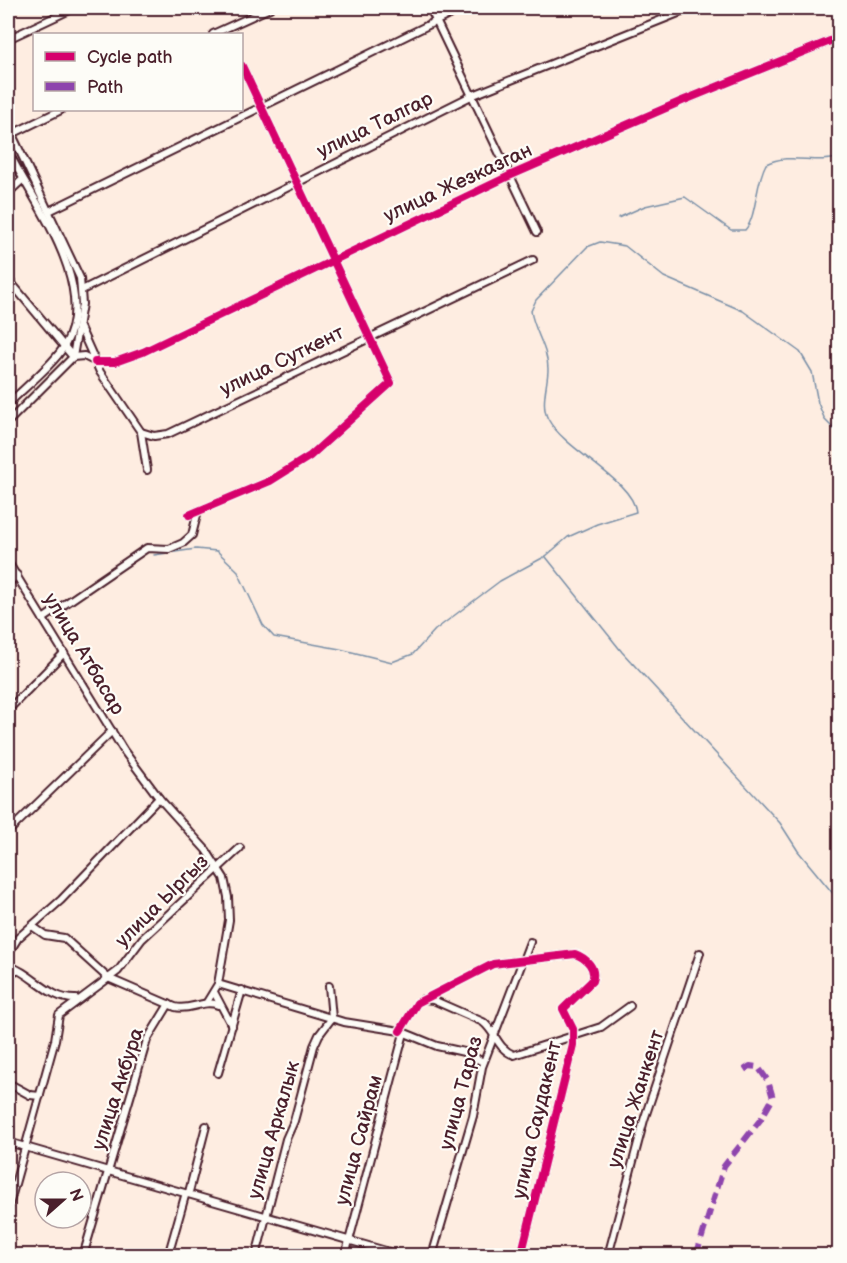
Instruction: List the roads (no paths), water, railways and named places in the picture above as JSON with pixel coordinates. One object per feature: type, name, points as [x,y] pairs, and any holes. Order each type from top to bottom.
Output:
[{"type":"street","points":[[8,39],[74,8]]},
{"type":"street","points":[[225,32],[270,8]]},
{"type":"street","points":[[430,8],[537,232]]},
{"type":"street","points":[[49,211],[260,105],[462,8]]},
{"type":"street","name":"улица Талгар","points":[[82,290],[471,96],[691,8]]},
{"type":"street","name":"улица Жезказган","points":[[73,357],[84,356],[95,362],[116,362],[143,352],[509,176],[840,37]]},
{"type":"street","points":[[189,515],[270,481],[310,456],[391,383],[353,298],[331,260],[243,68]]},
{"type":"street","points":[[12,134],[59,111]]},
{"type":"street","points":[[8,126],[77,270],[82,290],[73,357],[8,422]]},
{"type":"street","points":[[8,151],[73,280],[71,329],[64,348],[8,404]]},
{"type":"street","points":[[8,194],[22,180]]},
{"type":"street","name":"улица Суткент","points":[[141,432],[154,436],[168,434],[369,336],[533,260]]},
{"type":"street","points":[[8,279],[73,357]]},
{"type":"street","points":[[79,325],[95,362],[141,432],[147,470]]},
{"type":"street","points":[[43,619],[147,548],[169,549],[183,543],[192,535],[198,511]]},
{"type":"street","name":"улица Атбасар","points":[[8,562],[112,731],[8,832]]},
{"type":"street","points":[[8,584],[17,575]]},
{"type":"street","points":[[8,710],[64,653]]},
{"type":"street","points":[[112,731],[159,798],[218,867],[227,890],[230,913],[218,984],[207,1002]]},
{"type":"street","points":[[8,954],[18,938],[61,900],[159,798]]},
{"type":"street","name":"улица Ыргыз","points":[[62,1010],[118,971],[142,939],[240,848]]},
{"type":"street","points":[[32,926],[45,935],[64,938],[108,978],[169,1004],[185,1008],[207,1002],[218,1005]]},
{"type":"street","name":"улица Тараз","points":[[432,1256],[473,1116],[483,1062],[530,942]]},
{"type":"street","name":"улица Жанкент","points":[[608,1256],[644,1120],[700,953]]},
{"type":"street","name":"улица Саудакент","points":[[520,1256],[564,1091],[574,1035],[563,1010],[592,981],[593,970],[584,957],[575,954],[523,959]]},
{"type":"street","points":[[422,999],[493,964],[523,959]]},
{"type":"street","points":[[8,966],[22,971],[39,986],[62,996],[76,999]]},
{"type":"street","points":[[218,984],[344,1022],[402,1032],[437,1046],[464,1052],[483,1062]]},
{"type":"street","points":[[329,986],[332,1018]]},
{"type":"street","points":[[218,1073],[242,990]]},
{"type":"street","points":[[214,992],[218,1005],[232,1026]]},
{"type":"street","points":[[8,1209],[62,1010],[64,1001],[62,996]]},
{"type":"street","points":[[422,999],[433,1000],[483,1022],[502,1049],[514,1055],[601,1027],[630,1006]]},
{"type":"street","name":"улица Сайрам","points":[[345,1256],[402,1032],[412,1008],[422,999]]},
{"type":"street","name":"улица Акбура","points":[[83,1256],[147,1040],[169,1004]]},
{"type":"street","name":"улица Аркалык","points":[[256,1256],[314,1046],[332,1018]]},
{"type":"street","points":[[556,1043],[562,1046],[570,1057]]},
{"type":"street","points":[[8,1083],[30,1095],[40,1096]]},
{"type":"street","points":[[168,1256],[185,1197],[189,1192],[206,1126]]},
{"type":"street","points":[[8,1142],[189,1192],[403,1256]]},
{"type":"waterway","points":[[618,218],[645,206],[685,197],[731,230],[745,230],[752,217],[762,172],[766,164],[784,159],[821,160],[840,157]]},
{"type":"waterway","points":[[154,555],[196,549],[217,551],[237,570],[263,625],[274,637],[340,649],[392,662],[413,654],[435,630],[500,581],[546,556],[568,537],[597,524],[636,512],[632,500],[623,488],[568,443],[548,419],[544,401],[548,375],[547,361],[531,311],[536,300],[587,247],[600,242],[625,246],[664,277],[743,311],[800,352],[812,372],[818,403],[825,420],[840,435]]},
{"type":"waterway","points":[[546,557],[622,652],[780,823],[798,851],[840,902]]}]
